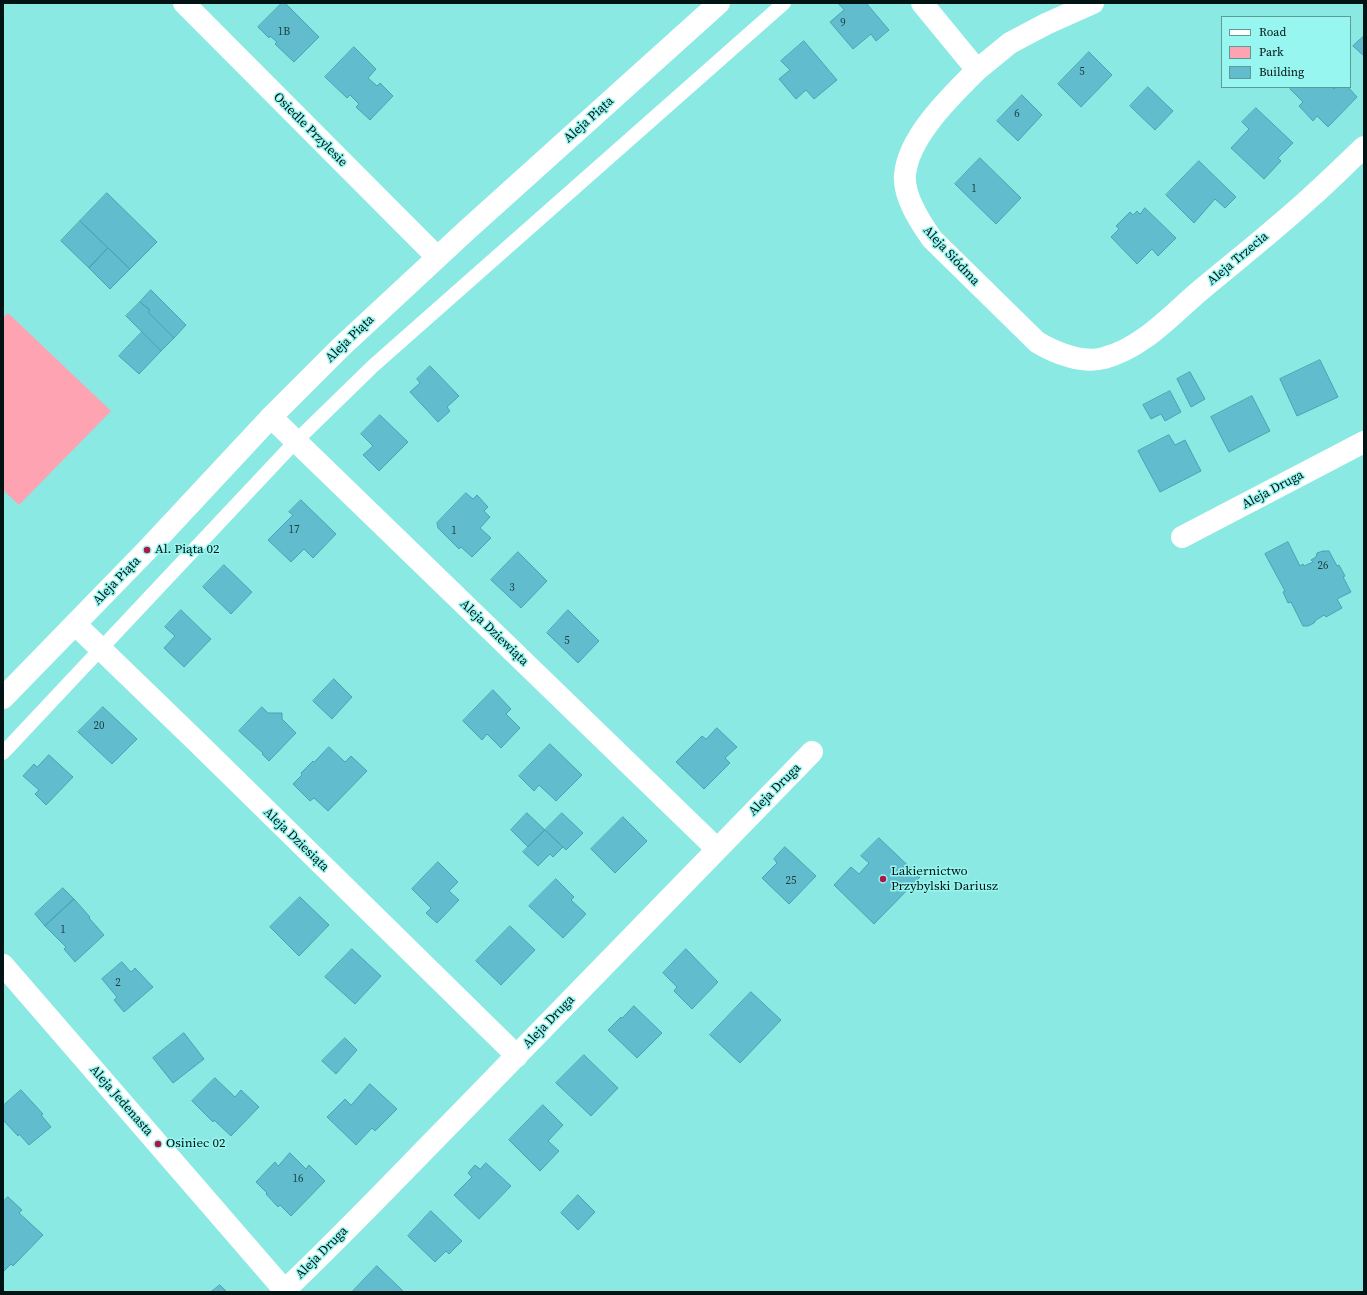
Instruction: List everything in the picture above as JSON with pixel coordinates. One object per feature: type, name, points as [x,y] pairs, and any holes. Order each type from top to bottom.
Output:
[{"type":"street","name":"Osiedle Przylesie","points":[[184,3],[437,257]]},
{"type":"street","name":"Aleja Piąta","points":[[3,698],[147,550],[271,417],[341,347],[437,257],[719,3]]},
{"type":"street","points":[[922,3],[977,70]]},
{"type":"street","name":"Aleja Siódma","points":[[1093,3],[1046,24],[1010,43],[977,70],[944,104],[918,139],[909,159],[905,175],[907,190],[913,209],[921,224],[932,238],[1037,342],[1052,351],[1069,356],[1088,360],[1103,359]]},
{"type":"street","name":"Aleja Trzecia","points":[[1103,359],[1126,349],[1149,335],[1189,299],[1310,198],[1364,147]]},
{"type":"street","name":"Aleja Dziewiąta","points":[[271,417],[717,849]]},
{"type":"street","name":"Aleja Druga","points":[[1182,537],[1364,442]]},
{"type":"street","name":"Aleja Dziesiąta","points":[[75,624],[517,1056]]},
{"type":"street","name":"Aleja Druga","points":[[285,1291],[517,1056],[812,752]]},
{"type":"street","name":"Aleja Jedenasta","points":[[3,965],[285,1291]]},
{"type":"lane","points":[[3,753],[296,441],[373,366],[784,3]]},
{"type":"green space","points":[[8,313],[111,411],[19,505],[3,490],[3,318]]},
{"type":"building","points":[[282,3],[285,3],[319,37],[294,62],[275,44],[277,42],[270,36],[269,38],[258,27]]},
{"type":"building","points":[[838,3],[866,3],[889,30],[876,41],[871,34],[853,49],[830,22],[844,10]]},
{"type":"building","points":[[1364,36],[1364,56],[1353,46]]},
{"type":"building","points":[[804,41],[837,80],[814,99],[806,90],[796,99],[779,79],[790,70],[781,61]]},
{"type":"building","points":[[354,47],[376,69],[368,78],[377,86],[380,83],[393,96],[370,120],[356,107],[359,104],[350,95],[347,98],[325,77]]},
{"type":"building","points":[[1089,52],[1112,75],[1081,107],[1058,84]]},
{"type":"building","points":[[1148,87],[1173,111],[1155,130],[1130,106]]},
{"type":"building","points":[[1349,88],[1357,97],[1328,127],[1317,116],[1313,121],[1299,106],[1303,102],[1290,89]]},
{"type":"building","points":[[1022,95],[1042,115],[1018,141],[997,121]]},
{"type":"building","points":[[1256,108],[1293,143],[1278,158],[1281,161],[1264,179],[1231,148],[1249,129],[1242,122]]},
{"type":"building","points":[[980,158],[1021,198],[996,224],[955,184]]},
{"type":"building","points":[[1199,161],[1236,197],[1225,208],[1215,199],[1194,223],[1166,195]]},
{"type":"building","points":[[107,193],[157,242],[130,269],[80,221]]},
{"type":"building","points":[[1145,208],[1176,238],[1158,256],[1152,249],[1137,264],[1111,237],[1119,229],[1116,226],[1130,212],[1133,215],[1137,211],[1140,214]]},
{"type":"building","points":[[80,221],[108,248],[89,268],[61,241]]},
{"type":"building","points":[[108,248],[130,269],[110,289],[89,268]]},
{"type":"building","points":[[151,290],[186,325],[174,338],[148,312],[150,310],[140,302]]},
{"type":"building","points":[[140,302],[150,310],[148,312],[174,338],[161,351],[126,316]]},
{"type":"building","points":[[142,332],[161,351],[139,374],[119,356]]},
{"type":"building","points":[[1320,360],[1338,397],[1297,416],[1280,379]]},
{"type":"building","points":[[430,366],[459,396],[447,407],[450,411],[438,422],[410,392],[420,383],[417,379]]},
{"type":"building","points":[[1190,372],[1205,399],[1191,407],[1177,379]]},
{"type":"building","points":[[1170,391],[1181,412],[1165,421],[1161,414],[1151,419],[1143,405]]},
{"type":"building","points":[[1252,396],[1270,431],[1229,452],[1211,417]]},
{"type":"building","points":[[380,415],[408,442],[379,471],[363,455],[373,446],[361,434]]},
{"type":"building","points":[[1169,435],[1175,445],[1185,440],[1201,471],[1160,492],[1138,451]]},
{"type":"building","points":[[466,493],[473,499],[477,495],[488,507],[484,511],[490,517],[480,528],[491,538],[472,557],[461,547],[459,549],[438,528],[437,523]]},
{"type":"building","points":[[301,500],[336,534],[313,558],[304,549],[291,562],[268,540],[293,515],[289,512]]},
{"type":"building","points":[[1288,542],[1300,566],[1313,562],[1311,560],[1316,557],[1317,553],[1329,551],[1337,566],[1339,565],[1345,576],[1343,577],[1351,592],[1337,599],[1342,608],[1326,617],[1324,615],[1308,626],[1303,626],[1291,602],[1288,603],[1283,592],[1285,591],[1265,554]]},
{"type":"building","points":[[518,552],[547,581],[521,608],[491,580]]},
{"type":"building","points":[[224,565],[252,592],[231,614],[203,587]]},
{"type":"building","points":[[181,610],[211,639],[184,667],[164,648],[175,636],[165,627]]},
{"type":"building","points":[[568,610],[599,641],[578,663],[547,633]]},
{"type":"building","points":[[334,679],[352,697],[332,719],[313,701]]},
{"type":"building","points":[[493,690],[511,709],[506,714],[520,728],[501,748],[487,734],[482,740],[463,721]]},
{"type":"building","points":[[103,707],[137,739],[112,764],[78,732]]},
{"type":"building","points":[[262,707],[268,713],[282,713],[282,719],[296,733],[269,761],[262,754],[263,753],[239,731]]},
{"type":"building","points":[[717,728],[737,747],[725,758],[730,763],[704,789],[676,762],[702,736],[706,739]]},
{"type":"building","points":[[550,744],[582,775],[556,801],[539,785],[534,791],[519,776]]},
{"type":"building","points":[[329,747],[345,762],[351,756],[367,771],[328,811],[314,798],[310,801],[293,784],[302,775],[301,773]]},
{"type":"building","points":[[49,755],[73,777],[46,805],[35,794],[39,790],[23,776],[34,764],[37,767]]},
{"type":"building","points":[[527,813],[545,830],[528,847],[511,830]]},
{"type":"building","points":[[562,813],[583,833],[566,850],[545,830]]},
{"type":"building","points":[[623,817],[647,841],[615,873],[591,849]]},
{"type":"building","points":[[545,830],[563,847],[553,857],[550,854],[538,866],[523,852]]},
{"type":"building","points":[[879,838],[920,877],[874,924],[834,885],[851,867],[859,874],[869,863],[861,856]]},
{"type":"building","points":[[785,847],[816,876],[789,904],[762,878],[777,863],[774,859]]},
{"type":"building","points":[[438,862],[458,882],[449,891],[459,900],[437,923],[426,913],[431,908],[412,889]]},
{"type":"building","points":[[556,879],[574,897],[571,900],[586,914],[563,938],[529,906]]},
{"type":"building","points":[[63,888],[74,899],[45,926],[35,914]]},
{"type":"building","points":[[300,897],[329,925],[299,956],[270,927]]},
{"type":"building","points":[[74,899],[104,935],[75,962],[64,949],[66,947],[45,926]]},
{"type":"building","points":[[510,926],[535,950],[501,985],[476,961]]},
{"type":"building","points":[[352,949],[381,976],[355,1004],[325,977]]},
{"type":"building","points":[[686,949],[718,982],[692,1009],[674,991],[677,987],[663,973]]},
{"type":"building","points":[[122,962],[131,972],[135,968],[153,987],[124,1012],[114,1000],[117,997],[102,979]]},
{"type":"building","points":[[751,992],[781,1020],[740,1063],[710,1035]]},
{"type":"building","points":[[634,1006],[662,1033],[637,1058],[608,1030]]},
{"type":"building","points":[[184,1033],[204,1059],[173,1083],[153,1058]]},
{"type":"building","points":[[345,1038],[357,1050],[336,1074],[322,1061]]},
{"type":"building","points":[[584,1055],[618,1088],[591,1116],[556,1083]]},
{"type":"building","points":[[215,1078],[235,1097],[241,1090],[259,1107],[231,1136],[214,1120],[213,1122],[192,1101]]},
{"type":"building","points":[[370,1084],[397,1109],[375,1131],[372,1128],[356,1145],[327,1117],[345,1099],[351,1105]]},
{"type":"building","points":[[21,1090],[43,1114],[41,1115],[51,1127],[29,1145],[3,1120],[3,1106]]},
{"type":"building","points":[[543,1105],[563,1125],[548,1141],[559,1151],[540,1171],[509,1140]]},
{"type":"building","points":[[290,1153],[306,1169],[309,1165],[325,1181],[291,1216],[280,1205],[278,1207],[256,1182],[275,1162],[278,1166]]},
{"type":"building","points":[[486,1163],[511,1186],[479,1219],[454,1195],[472,1177],[468,1173],[475,1165],[480,1169]]},
{"type":"building","points":[[578,1195],[595,1212],[578,1230],[561,1213]]},
{"type":"building","points":[[8,1197],[22,1210],[19,1213],[43,1235],[13,1266],[11,1264],[3,1272],[3,1202]]},
{"type":"building","points":[[431,1211],[462,1241],[449,1254],[446,1251],[435,1262],[408,1236]]},
{"type":"building","points":[[377,1266],[404,1292],[352,1292]]},
{"type":"building","points":[[220,1285],[227,1292],[211,1292]]},
{"type":"place","name":"Al. Piąta 02","points":[[147,550]]},
{"type":"place","name":"Lakiernictwo Przybylski Dariusz","points":[[883,879]]},
{"type":"place","name":"Osiniec 02","points":[[158,1144]]}]
